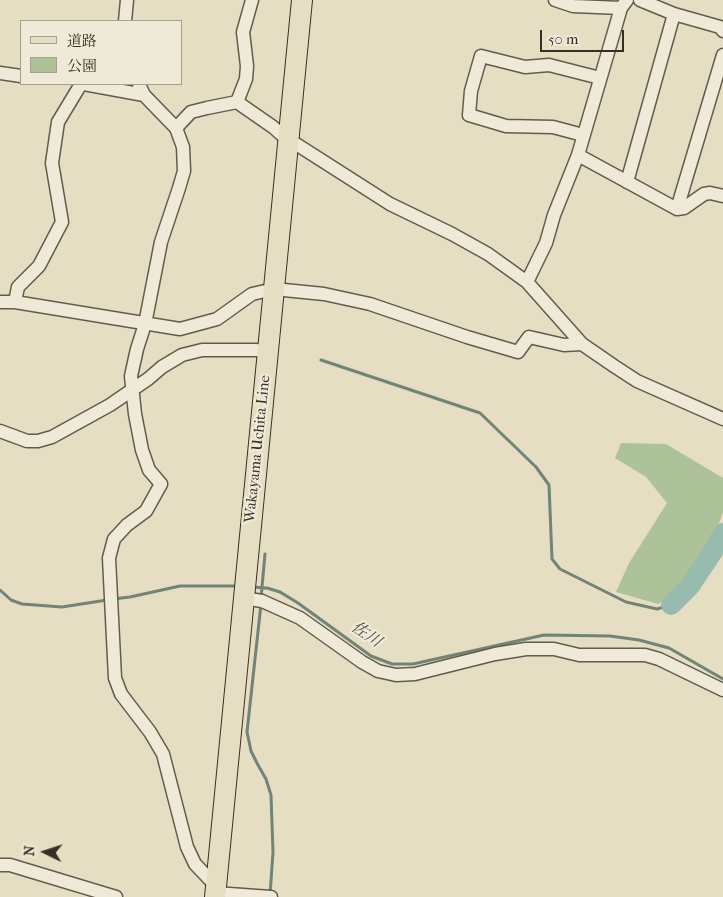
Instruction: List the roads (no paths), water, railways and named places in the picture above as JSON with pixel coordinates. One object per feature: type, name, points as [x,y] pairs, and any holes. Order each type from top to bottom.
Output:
[{"type":"main road","name":"Wakayama Uchita Line","points":[[215,892],[302,0]]},
{"type":"street","points":[[125,20],[127,0]]},
{"type":"street","points":[[237,102],[246,79],[248,66],[243,32],[252,0]]},
{"type":"street","points":[[527,282],[546,243],[554,215],[578,154],[624,4],[573,6],[555,0]]},
{"type":"street","points":[[644,1],[674,14],[720,27],[723,31]]},
{"type":"street","points":[[627,182],[674,14]]},
{"type":"street","points":[[677,209],[723,55]]},
{"type":"street","points":[[584,135],[553,127],[506,126],[469,115],[471,91],[480,56],[525,67],[549,64],[600,78]]},
{"type":"street","points":[[0,73],[20,76]]},
{"type":"street","points":[[15,302],[18,287],[39,266],[62,222],[52,163],[58,122],[81,85]]},
{"type":"street","points":[[94,85],[141,89],[176,128],[183,148],[184,171],[161,242],[145,324],[131,376],[135,414],[142,450],[149,470],[162,484],[146,511],[127,525],[114,539],[109,558],[115,678],[121,694],[150,732],[163,754],[187,847],[195,864],[215,892],[271,897]]},
{"type":"street","points":[[176,128],[191,112],[237,102],[288,139],[390,204],[488,254],[527,282],[582,344],[638,381],[723,419]]},
{"type":"street","points":[[578,154],[677,209],[684,208],[704,194],[710,193],[723,196]]},
{"type":"street","points":[[0,302],[15,302],[180,329],[218,319],[252,294],[274,289],[324,294],[370,304],[518,352],[529,337],[564,345],[582,344]]},
{"type":"street","points":[[0,431],[27,441],[38,441],[52,437],[110,405],[162,367],[182,355],[202,350],[268,352]]},
{"type":"street","points":[[244,594],[300,618],[362,662],[378,671],[396,675],[415,674],[518,650],[554,649],[579,655],[644,655],[659,659],[723,690]]},
{"type":"street","points":[[0,865],[10,865],[74,891],[116,897]]},
{"type":"waterway","points":[[321,360],[480,413],[536,467],[549,485],[552,559],[560,569],[626,602],[657,609],[671,605]]},
{"type":"waterway","points":[[671,605],[690,586],[723,533]]},
{"type":"waterway","points":[[261,598],[265,554]]},
{"type":"waterway","name":"佐川","points":[[113,599],[180,586],[238,586]]},
{"type":"waterway","name":"佐川","points":[[252,587],[267,588],[280,592],[371,656],[392,664],[413,664],[544,635],[610,636],[639,640],[669,648],[723,679]]},
{"type":"waterway","name":"佐川","points":[[0,590],[11,600],[22,604],[62,607],[107,600]]},
{"type":"waterway","points":[[261,604],[247,732],[251,751],[266,779],[271,795],[273,852],[270,895]]}]
